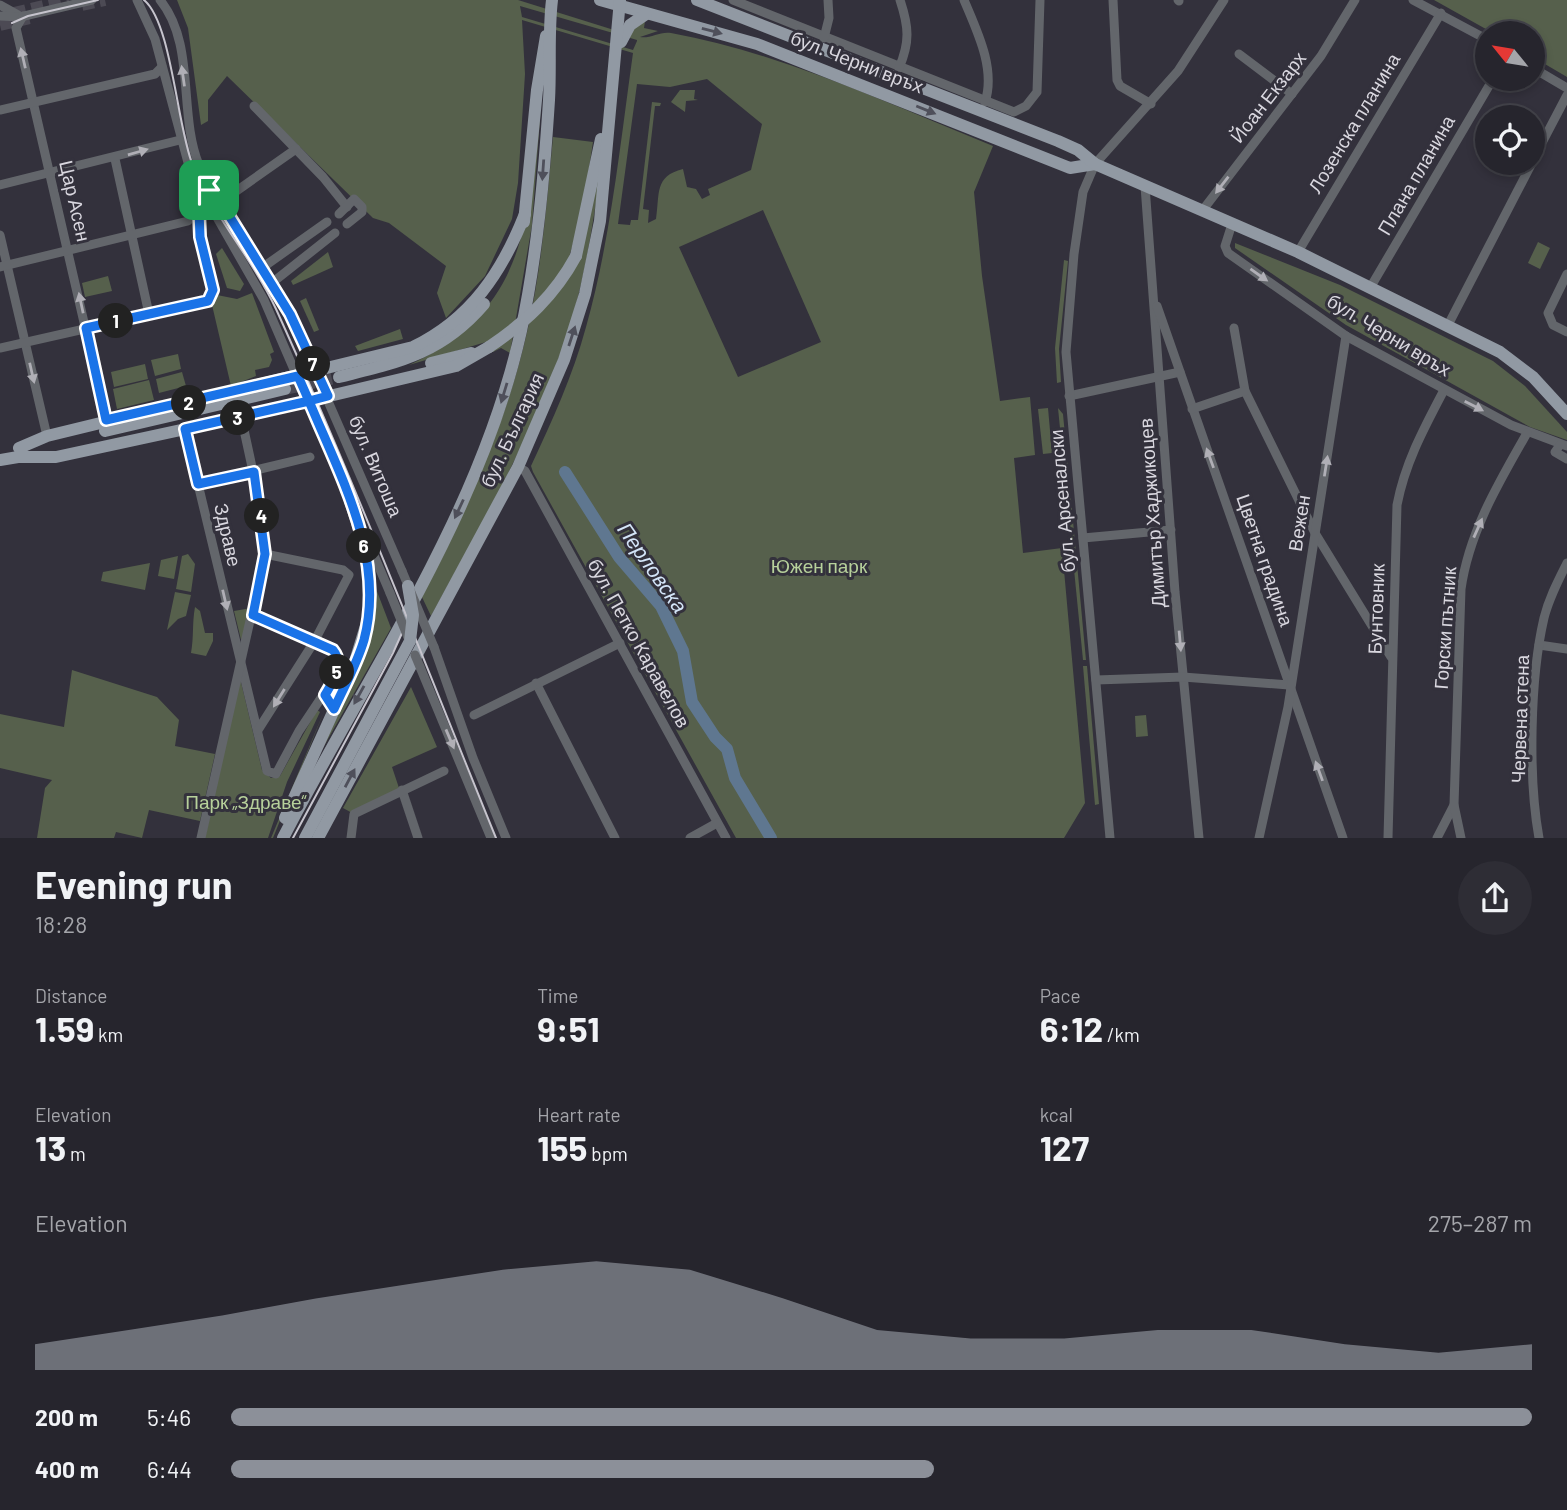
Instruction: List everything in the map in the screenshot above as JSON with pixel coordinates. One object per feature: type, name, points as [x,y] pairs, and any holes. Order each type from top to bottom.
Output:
[{"type":"main road","name":"бул. България","points":[[281,838],[429,570],[458,511],[495,424],[520,334],[535,249],[548,102],[552,0]]},
{"type":"main road","name":"бул. Черни връх","points":[[600,0],[789,55],[1068,167],[1095,164]]},
{"type":"main road","name":"бул. Черни връх","points":[[697,0],[1058,141],[1078,150],[1095,164],[1298,252],[1500,352],[1567,414]]},
{"type":"main road","name":"бул. България","points":[[318,838],[518,467],[560,373],[588,282],[605,180],[608,115],[617,52],[620,4]]},
{"type":"main road","points":[[617,52],[630,25],[646,14]]},
{"type":"main road","points":[[489,346],[341,381],[405,360],[446,340],[467,323],[489,298],[508,270],[516,253],[525,214],[541,60],[549,29]]},
{"type":"main road","points":[[0,452],[56,457],[456,366],[534,313],[561,282],[576,256],[608,115]]},
{"type":"main road","points":[[0,460],[47,436],[397,352],[446,328],[473,304],[492,281],[510,251],[525,214]]},
{"type":"main road","points":[[18,452],[287,393]]},
{"type":"main road","points":[[281,838],[303,774],[363,643],[370,605],[368,557],[351,501]]},
{"type":"main road","points":[[305,838],[410,641],[413,615],[408,586]]},
{"type":"street","points":[[0,16],[23,16],[92,0]]},
{"type":"street","name":"бул. Витоша","points":[[137,0],[152,30],[180,140],[203,195],[256,282],[309,401],[491,838]]},
{"type":"street","name":"бул. Витоша","points":[[160,0],[176,29],[193,145],[212,188],[290,314],[328,396],[434,647],[473,758],[506,838]]},
{"type":"street","name":"бул. Черни връх","points":[[733,0],[1014,112],[1026,106],[1037,92],[1040,0]]},
{"type":"street","points":[[824,38],[829,22],[828,0]]},
{"type":"street","points":[[899,68],[909,42],[909,24],[900,0]]},
{"type":"street","points":[[964,0],[986,59],[988,93],[985,102]]},
{"type":"street","points":[[1113,0],[1117,80],[1120,86],[1151,104]]},
{"type":"street","points":[[1095,164],[1178,71],[1224,0]]},
{"type":"street","name":"Йоан Екзарх","points":[[1202,211],[1321,56],[1356,0]]},
{"type":"street","points":[[1413,0],[1475,33]]},
{"type":"street","points":[[0,5],[23,16]]},
{"type":"street","name":"Лозенска планина","points":[[1298,252],[1441,13]]},
{"type":"street","name":"Цар Асен","points":[[23,16],[16,28],[107,422]]},
{"type":"street","points":[[1239,54],[1292,94]]},
{"type":"street","points":[[0,110],[155,74],[162,66]]},
{"type":"street","points":[[1545,75],[1567,88]]},
{"type":"street","name":"Плана планина","points":[[1370,288],[1486,91]]},
{"type":"street","points":[[1545,137],[1567,95]]},
{"type":"street","points":[[254,106],[347,207]]},
{"type":"street","points":[[0,185],[115,159],[180,140]]},
{"type":"street","points":[[235,192],[296,149]]},
{"type":"street","points":[[115,159],[149,314]]},
{"type":"street","name":"бул. Арсеналски","points":[[1095,164],[1083,192],[1074,254],[1066,352],[1110,838]]},
{"type":"street","points":[[1447,327],[1525,175]]},
{"type":"street","name":"Димитър Хаджикоцев","points":[[1145,186],[1183,677],[1199,838]]},
{"type":"street","points":[[0,348],[208,301],[213,290],[200,237],[199,211],[203,195],[212,188]]},
{"type":"street","points":[[339,214],[354,199],[362,207],[362,212],[347,224]]},
{"type":"street","points":[[4,266],[188,221]]},
{"type":"street","points":[[327,222],[261,268],[256,282],[272,285],[335,233]]},
{"type":"street","name":"бул. Черни връх","points":[[1233,224],[1225,246],[1228,253],[1346,336],[1527,433],[1564,445]]},
{"type":"street","points":[[0,234],[4,266],[47,436]]},
{"type":"street","points":[[1567,274],[1548,313],[1553,325],[1567,332]]},
{"type":"street","name":"Цветна градина","points":[[1153,295],[1343,838]]},
{"type":"street","points":[[1234,328],[1245,391],[1315,533],[1391,657]]},
{"type":"street","name":"Вежен","points":[[1259,838],[1288,707],[1289,685],[1346,336]]},
{"type":"street","points":[[1069,396],[1180,372]]},
{"type":"street","name":"Бунтовник","points":[[1388,838],[1391,657],[1401,487],[1416,443],[1444,390]]},
{"type":"street","points":[[1192,409],[1245,391]]},
{"type":"street","name":"Здраве","points":[[185,429],[267,771],[273,774],[279,772],[299,731],[325,695]]},
{"type":"street","points":[[201,838],[265,554],[254,472],[244,430]]},
{"type":"street","name":"Горски пътник","points":[[1461,838],[1454,805],[1461,589],[1465,563],[1486,510],[1527,433]]},
{"type":"street","points":[[1564,445],[1555,452],[1567,460]]},
{"type":"street","points":[[198,484],[310,457]]},
{"type":"street","name":"бул. Петко Каравелов","points":[[518,467],[525,471],[726,838]]},
{"type":"street","points":[[1083,538],[1171,530]]},
{"type":"street","points":[[258,730],[314,642],[349,575],[343,570],[265,554]]},
{"type":"street","name":"Червена стена","points":[[1539,838],[1535,796],[1534,711],[1539,645],[1551,599],[1567,563]]},
{"type":"street","points":[[253,615],[333,650],[337,655],[338,669],[325,695],[334,709]]},
{"type":"street","points":[[474,715],[620,643]]},
{"type":"street","points":[[1539,645],[1567,649]]},
{"type":"street","points":[[1096,680],[1183,677],[1289,685]]},
{"type":"street","points":[[536,683],[615,838]]},
{"type":"street","points":[[351,838],[354,814],[444,771]]},
{"type":"street","points":[[402,790],[418,838]]},
{"type":"street","points":[[1437,838],[1454,805]]},
{"type":"street","points":[[690,838],[717,823]]},
{"type":"green space","name":"Южен парк","points":[[177,0],[518,0],[630,35],[634,26],[645,21],[644,28],[658,31],[640,37],[671,33],[754,53],[835,81],[993,146],[974,192],[982,276],[1000,401],[1030,397],[1035,455],[1014,458],[1023,553],[1062,548],[1085,803],[1064,838],[736,838],[533,472],[531,466],[575,363],[595,293],[614,191],[633,53],[522,20],[525,74],[518,183],[512,219],[485,276],[446,318],[437,293],[446,266],[389,223],[373,218],[227,76],[208,100],[208,121],[201,125],[188,28]],"holes":[[[520,6],[637,40],[637,41],[633,50],[522,17]],[[707,79],[762,124],[751,170],[708,189],[710,195],[702,199],[696,189],[687,187],[683,169],[674,172],[663,181],[656,219],[648,223],[649,210],[643,209],[655,106],[660,106],[661,103],[652,102],[638,220],[631,220],[630,225],[618,224],[637,84],[670,87]],[[763,210],[821,342],[738,377],[679,247]]]},
{"type":"green space","points":[[1434,0],[1567,0],[1567,77],[1545,64],[1545,21],[1475,23]]},
{"type":"green space","points":[[680,90],[695,90],[694,99],[698,100],[686,101],[685,112],[671,102]]},
{"type":"green space","points":[[541,106],[532,225],[510,353],[501,348],[493,352],[486,342],[409,365],[448,343],[478,317],[499,289],[514,258],[524,224]]},
{"type":"green space","points":[[553,137],[593,142],[583,208],[570,254],[580,258],[597,177],[600,177],[575,308],[547,389],[530,428],[431,616],[421,595],[484,465],[509,398],[528,328],[544,233]]},
{"type":"green space","points":[[1538,242],[1550,248],[1540,269],[1528,263]]},
{"type":"green space","points":[[1235,243],[1340,285],[1493,361],[1525,386],[1567,432],[1567,440],[1530,427],[1346,325],[1235,248]]},
{"type":"green space","points":[[222,248],[244,284],[240,291],[227,288],[216,254]]},
{"type":"green space","points":[[328,252],[333,267],[293,285],[291,281]]},
{"type":"green space","points":[[1064,260],[1068,261],[1059,349],[1061,382],[1057,383],[1055,348]]},
{"type":"green space","points":[[108,276],[112,291],[85,297],[82,283]]},
{"type":"green space","points":[[252,293],[274,352],[270,354],[272,360],[269,367],[255,370],[256,376],[231,386],[212,305],[217,295],[237,299]]},
{"type":"green space","points":[[306,298],[319,330],[314,332],[300,301]]},
{"type":"green space","points":[[400,329],[403,339],[358,351],[355,346]]},
{"type":"green space","points":[[178,354],[181,369],[155,376],[151,360]]},
{"type":"green space","points":[[145,364],[148,379],[114,387],[111,372]]},
{"type":"green space","points":[[182,372],[186,386],[159,393],[156,379]]},
{"type":"green space","points":[[149,380],[154,400],[117,409],[113,389]]},
{"type":"green space","points":[[1048,408],[1052,453],[1043,454],[1038,409]]},
{"type":"green space","points":[[1058,408],[1063,414],[1086,660],[1083,660]]},
{"type":"green space","points":[[188,554],[195,564],[191,592],[176,589],[182,556]]},
{"type":"green space","points":[[178,556],[174,579],[158,576],[161,560]]},
{"type":"green space","points":[[150,563],[145,590],[101,581],[103,572]]},
{"type":"green space","points":[[373,581],[391,628],[307,776],[360,659]]},
{"type":"green space","points":[[175,592],[191,595],[186,616],[178,619],[167,630]]},
{"type":"green space","points":[[195,607],[200,611],[205,633],[213,633],[213,641],[206,656],[191,653]]},
{"type":"green space","points":[[251,608],[243,648],[234,611]]},
{"type":"green space","points":[[1083,666],[1087,666],[1099,804],[1095,805]]},
{"type":"green space","points":[[72,670],[157,697],[179,720],[175,746],[215,754],[200,821],[149,810],[142,838],[116,832],[114,838],[37,838],[45,788],[52,780],[0,768],[0,714],[64,727]]},
{"type":"green space","name":"Парк „Здраве“","points":[[240,678],[262,770],[271,778],[280,776],[317,710],[320,712],[287,782],[268,838],[205,838]]},
{"type":"green space","points":[[411,687],[437,747],[392,767],[400,791],[354,814],[343,808]]},
{"type":"green space","points":[[325,709],[273,838],[271,838]]},
{"type":"green space","points":[[1146,715],[1148,736],[1136,737],[1135,716]]},
{"type":"waterway","name":"Перловска","points":[[565,472],[619,557],[661,606],[683,651],[692,702],[715,737],[727,749],[735,778],[771,838]]},
{"type":"tunnel","points":[[14,13],[69,0]]},
{"type":"tunnel","points":[[82,5],[105,0]]},
{"type":"tunnel","points":[[0,25],[30,18]]},
{"type":"tunnel","points":[[285,389],[339,377]]},
{"type":"tram line","points":[[12,23],[28,16],[98,0]]},
{"type":"tram line","points":[[144,0],[153,12],[168,53],[187,149],[193,166],[212,203],[276,309],[361,506],[496,838]]},
{"type":"tram line","points":[[293,838],[393,653],[402,633],[400,615]]},
{"type":"route","points":[[209,190],[203,195],[198,218],[213,290],[208,301],[86,328],[106,420],[107,422],[298,376],[309,401],[185,429],[198,484],[254,472],[262,513],[265,554],[253,615],[333,650],[339,662],[338,669],[325,695],[334,709],[363,643],[370,605],[368,557],[351,501],[309,401],[328,396],[290,314],[212,188],[209,190]]}]
